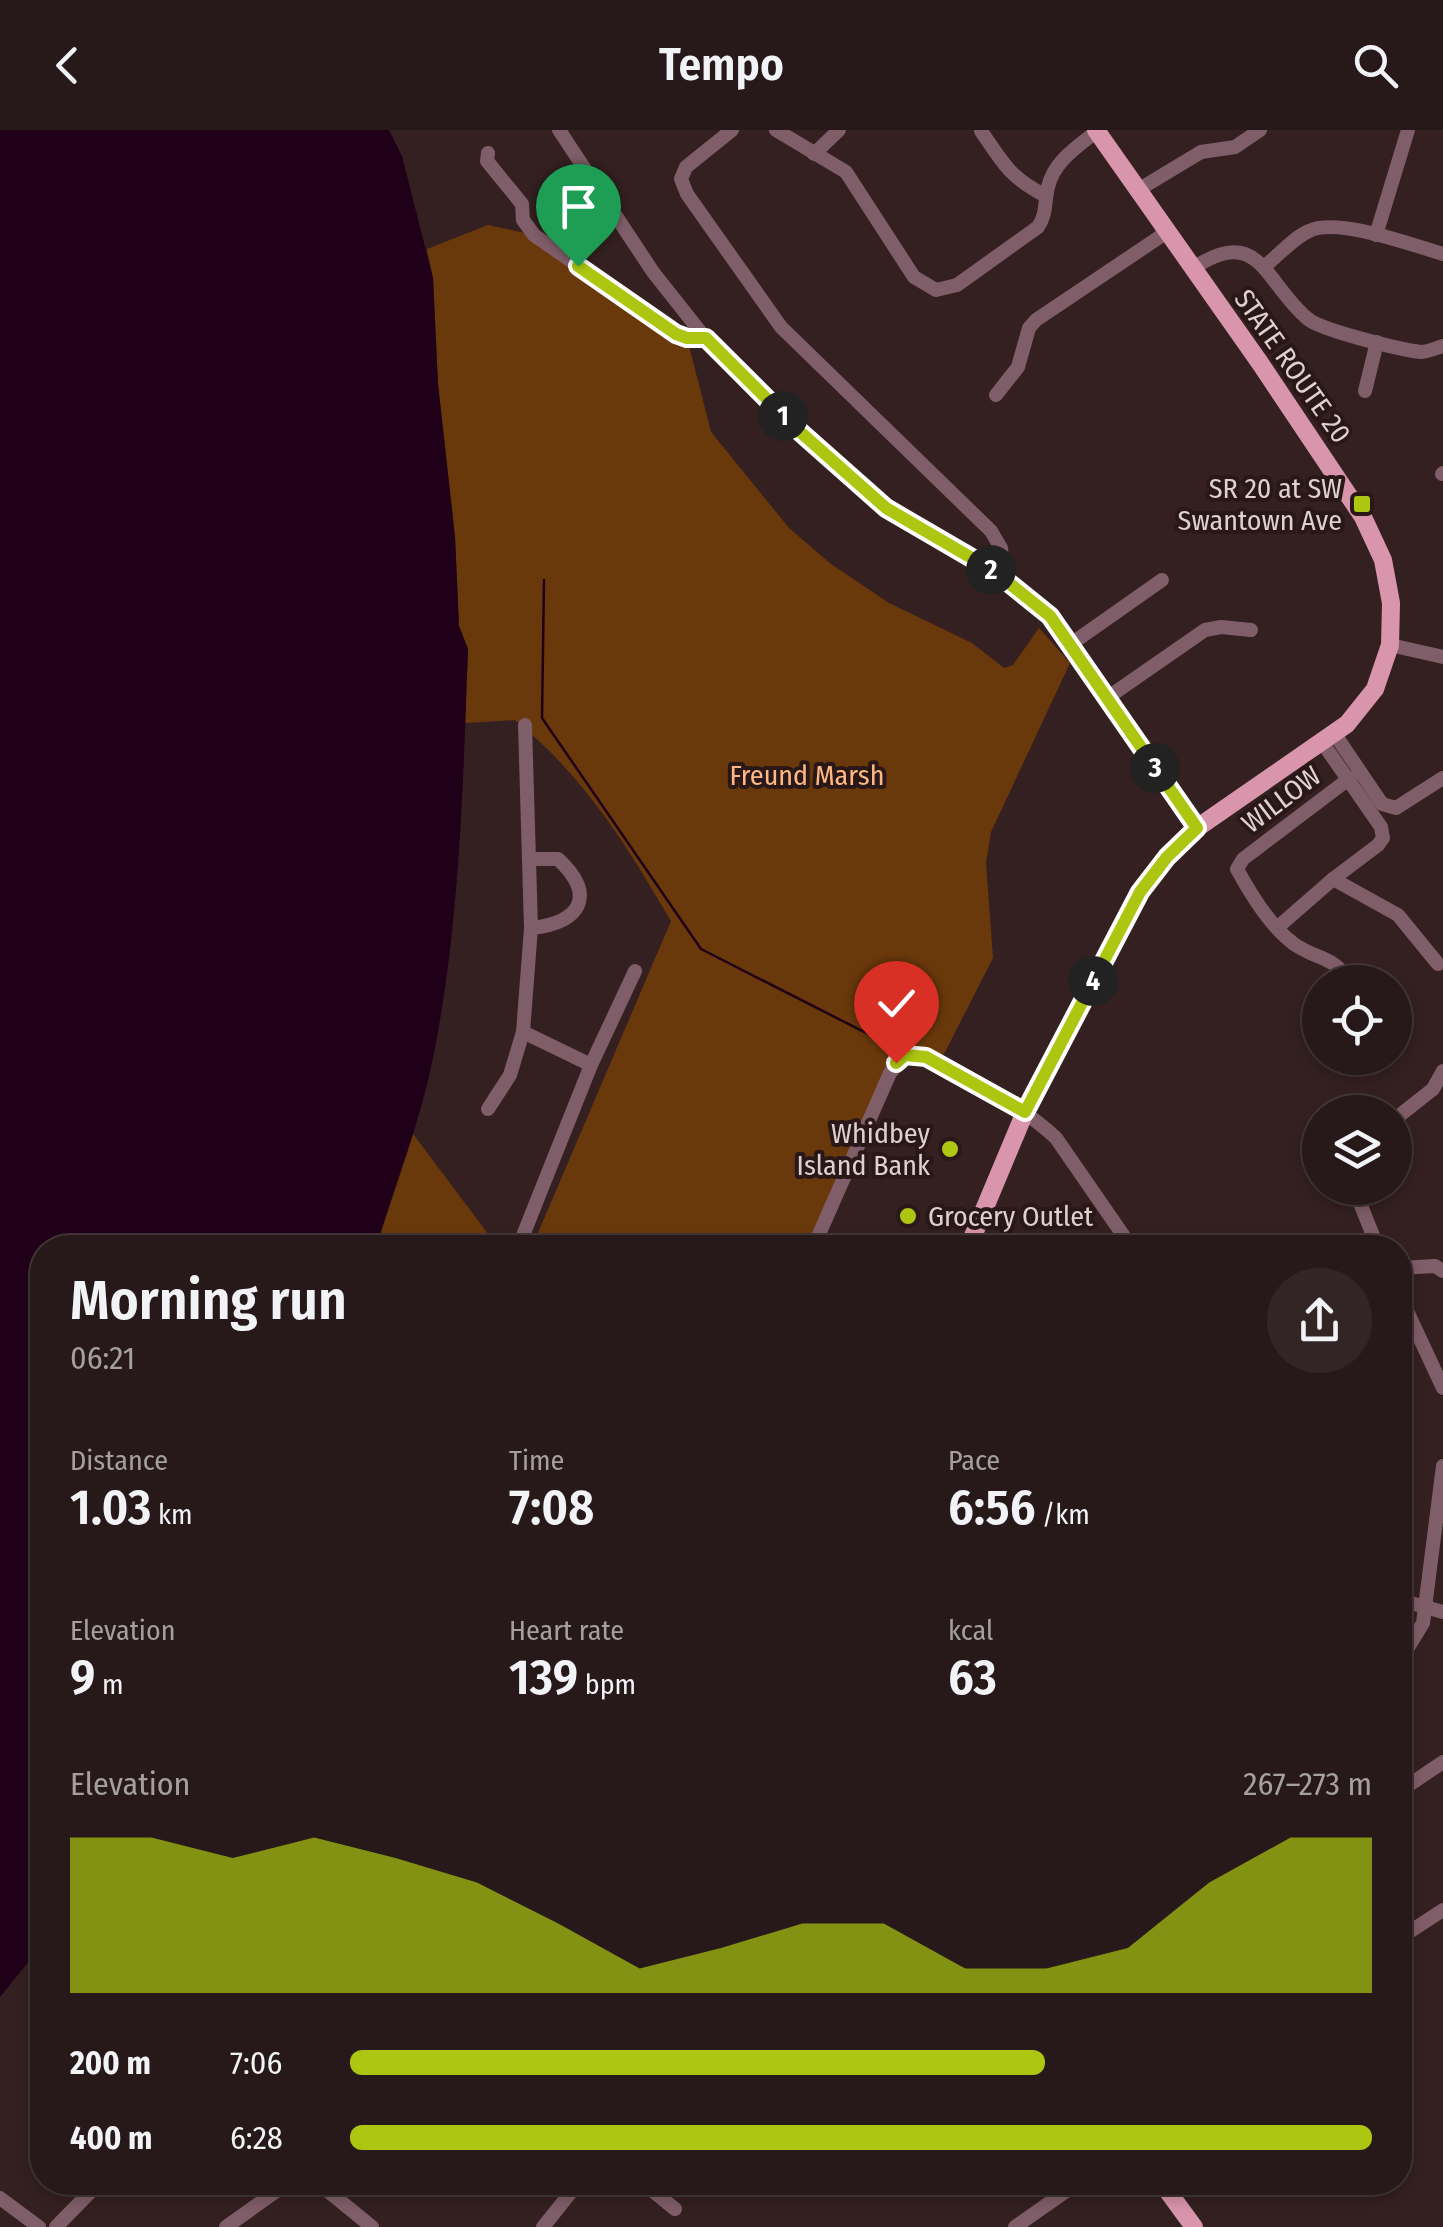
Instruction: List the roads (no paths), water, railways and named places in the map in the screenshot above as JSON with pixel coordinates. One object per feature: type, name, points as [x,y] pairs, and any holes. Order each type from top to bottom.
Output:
[{"type":"main road","name":"STATE ROUTE 20","points":[[973,1235],[1025,1112],[1140,892],[1167,857],[1197,828],[1347,724],[1375,689],[1390,645],[1392,603],[1383,560],[1368,526],[1097,130]]},
{"type":"main road","name":"STATE ROUTE 20","points":[[961,1235],[1006,1138],[1025,1112]]},
{"type":"main road","points":[[1171,2195],[1194,2227]]},
{"type":"street","points":[[560,130],[654,272],[706,338],[798,430],[886,508],[990,569],[1050,616],[1197,828]]},
{"type":"street","points":[[732,130],[686,166],[681,179],[687,194],[780,328],[992,532],[1001,548],[990,569]]},
{"type":"street","points":[[776,130],[846,172],[914,277],[936,290],[957,285],[1027,236],[1045,216],[1049,182],[1060,162],[1097,130]]},
{"type":"street","points":[[814,154],[838,130]]},
{"type":"street","points":[[1138,190],[1201,152],[1235,147],[1260,130]]},
{"type":"street","points":[[1376,235],[1408,130]]},
{"type":"street","points":[[981,131],[1011,175],[1046,196]]},
{"type":"street","points":[[488,153],[487,160],[522,204],[523,220],[540,241],[676,334],[706,338]]},
{"type":"street","points":[[1265,266],[1312,229],[1325,226],[1376,235],[1443,254]]},
{"type":"street","points":[[996,395],[1018,367],[1028,328],[1036,320],[1168,232]]},
{"type":"street","points":[[1192,269],[1212,255],[1230,251],[1246,254],[1265,266],[1297,309],[1315,324],[1424,352],[1443,346]]},
{"type":"street","points":[[1365,390],[1377,342]]},
{"type":"street","points":[[1071,644],[1162,580]]},
{"type":"street","points":[[1107,698],[1204,630],[1251,630]]},
{"type":"street","points":[[1390,645],[1443,658]]},
{"type":"street","points":[[488,1109],[510,1075],[523,1032],[531,928],[525,725]]},
{"type":"street","points":[[1328,737],[1389,809],[1443,778]]},
{"type":"street","points":[[1328,737],[1381,828],[1382,838],[1278,928],[1295,944],[1338,965]]},
{"type":"street","name":"WILLOW","points":[[1278,928],[1237,869],[1243,859],[1350,778]]},
{"type":"street","points":[[530,859],[558,859],[574,874],[581,892],[581,899],[566,918],[552,926],[531,928]]},
{"type":"street","points":[[1333,879],[1398,915],[1438,964]]},
{"type":"street","points":[[523,1235],[591,1065],[635,971]]},
{"type":"street","points":[[523,1032],[591,1065]]},
{"type":"street","points":[[819,1235],[890,1074],[905,1055],[926,1057],[1025,1112],[1056,1138],[1123,1235]]},
{"type":"street","points":[[1412,1107],[1433,1089],[1443,1071]]},
{"type":"street","points":[[1361,1205],[1373,1235]]},
{"type":"street","points":[[1412,1267],[1435,1266],[1443,1271]]},
{"type":"street","points":[[1412,1322],[1443,1388]]},
{"type":"street","points":[[1412,1644],[1420,1632],[1426,1609],[1442,1476]]},
{"type":"street","points":[[1412,1604],[1443,1612]]},
{"type":"street","points":[[1412,1783],[1443,1762]]},
{"type":"street","points":[[1412,1930],[1443,1910]]},
{"type":"street","points":[[56,2227],[87,2195]]},
{"type":"street","points":[[226,2227],[271,2195]]},
{"type":"street","points":[[333,2195],[372,2227]]},
{"type":"street","points":[[542,2227],[568,2195]]},
{"type":"street","points":[[658,2195],[675,2208]]},
{"type":"street","points":[[1016,2227],[1061,2195]]},
{"type":"street","points":[[0,2198],[39,2227]]},
{"type":"waterway","points":[[544,580],[542,718],[701,949],[878,1039]]},
{"type":"place","name":"SR 20 at SW Swantown Ave","points":[[1362,504]]},
{"type":"place","name":"Whidbey Island Bank","points":[[950,1149]]},
{"type":"place","name":"Grocery Outlet","points":[[908,1216]]},
{"type":"park label","name":"Freund Marsh","points":[[807,775]]}]
